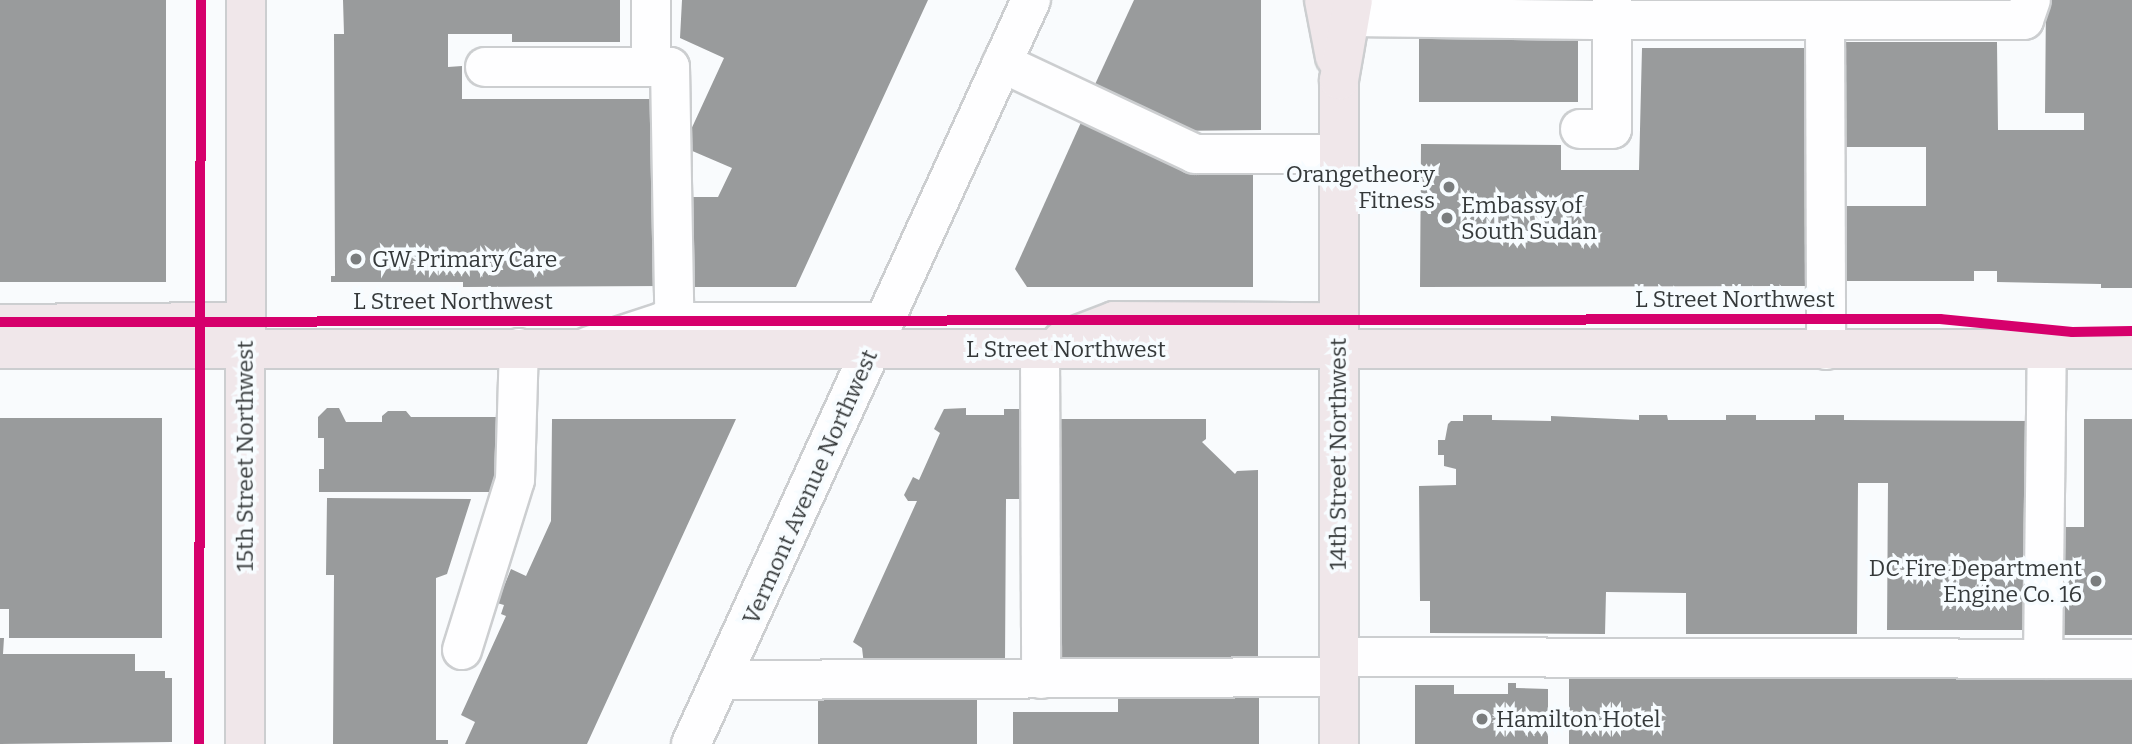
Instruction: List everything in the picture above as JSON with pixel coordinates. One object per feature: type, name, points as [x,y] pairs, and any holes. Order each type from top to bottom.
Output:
[{"type":"main road","name":"15th Street Northwest","points":[[245,744],[246,0]]},
{"type":"main road","name":"14th Street Northwest","points":[[1339,744],[1338,154],[1342,6]]},
{"type":"main road","points":[[0,324],[245,336]]},
{"type":"main road","name":"L Street Northwest","points":[[0,349],[245,336],[582,349],[676,335],[878,335],[1040,349],[1338,336],[1826,350],[2132,349]]},
{"type":"street","points":[[651,0],[651,67]]},
{"type":"street","name":"Vermont Avenue Northwest","points":[[691,744],[1031,0]]},
{"type":"street","points":[[1342,6],[1612,10],[1825,20],[2024,20],[2031,0]]},
{"type":"street","points":[[1580,129],[1612,129],[1612,10]]},
{"type":"street","points":[[1825,20],[1826,350]]},
{"type":"street","points":[[1002,63],[1195,154],[1338,154]]},
{"type":"street","points":[[485,67],[670,67],[676,335]]},
{"type":"street","points":[[462,650],[515,481],[519,348]]},
{"type":"street","points":[[1040,349],[1041,679]]},
{"type":"street","points":[[2043,659],[2047,350]]},
{"type":"street","points":[[722,680],[1041,679],[1339,667],[2132,659]]},
{"type":"building","points":[[0,0],[166,0],[166,282],[0,282]]},
{"type":"building","points":[[343,0],[620,0],[620,42],[512,42],[512,34],[448,34],[448,67],[462,66],[462,99],[664,99],[664,286],[463,287],[463,282],[331,282],[331,276],[335,276],[334,34],[344,34]]},
{"type":"building","points":[[682,0],[928,0],[796,287],[679,287],[680,197],[718,197],[732,168],[683,147],[724,58],[680,38]]},
{"type":"building","points":[[1134,0],[1261,0],[1261,130],[1171,131],[1091,93]]},
{"type":"building","points":[[1746,0],[2026,0],[2024,3],[1751,8]]},
{"type":"building","points":[[2046,0],[2132,0],[2132,288],[2101,288],[2101,284],[1997,282],[1997,271],[1974,271],[1974,281],[1834,281],[1834,206],[1926,206],[1926,147],[1837,147],[1836,42],[1997,42],[1998,130],[2084,130],[2084,113],[2045,113]]},
{"type":"building","points":[[1419,24],[1578,24],[1578,102],[1419,102]]},
{"type":"building","points":[[1642,48],[1806,48],[1806,286],[1420,287],[1421,144],[1561,145],[1561,170],[1639,170]]},
{"type":"building","points":[[1083,118],[1253,167],[1253,287],[1027,287],[1015,269]]},
{"type":"building","points":[[327,408],[339,408],[346,422],[382,422],[382,416],[388,411],[406,411],[411,417],[504,417],[503,492],[319,492],[319,469],[324,469],[324,438],[318,438],[318,417]]},
{"type":"building","points":[[966,408],[966,415],[1004,415],[1004,409],[1031,409],[1030,499],[1006,499],[1005,664],[864,665],[862,648],[853,642],[917,501],[908,501],[904,495],[913,477],[919,480],[940,433],[934,429],[944,409]]},
{"type":"building","points":[[1463,415],[1492,415],[1492,420],[1551,421],[1551,416],[1639,420],[1639,415],[1667,415],[1668,420],[1726,420],[1726,415],[1756,415],[1756,420],[1815,420],[1815,415],[1844,415],[1844,420],[2032,421],[2032,630],[1887,630],[1888,483],[1858,483],[1857,634],[1686,634],[1686,593],[1606,592],[1605,634],[1430,633],[1430,601],[1420,601],[1419,486],[1456,485],[1456,469],[1444,466],[1444,455],[1438,455],[1438,440],[1445,440],[1448,424],[1451,421],[1463,421]]},
{"type":"building","points":[[0,418],[162,418],[162,638],[9,638],[9,609],[0,609]]},
{"type":"building","points":[[552,419],[736,419],[587,744],[465,744],[475,722],[461,715],[506,616],[501,614],[504,605],[497,603],[511,569],[526,576],[551,521]]},
{"type":"building","points":[[1056,419],[1206,419],[1206,439],[1202,442],[1235,474],[1237,471],[1258,470],[1258,665],[1055,665]]},
{"type":"building","points":[[2084,419],[2132,419],[2132,635],[2061,635],[2061,527],[2084,527]]},
{"type":"building","points":[[327,498],[471,499],[447,574],[436,578],[436,740],[448,740],[448,744],[333,744],[334,575],[326,575]]},
{"type":"building","points":[[0,638],[4,638],[3,654],[135,654],[135,671],[165,671],[165,678],[172,678],[172,742],[0,744]]},
{"type":"building","points":[[1569,679],[2132,679],[2132,744],[1569,744]]},
{"type":"building","name":"Hamilton Hotel","points":[[1508,683],[1516,683],[1516,688],[1548,689],[1548,744],[1415,744],[1415,685],[1454,685],[1454,694],[1508,694]]},
{"type":"building","points":[[1118,696],[1259,697],[1259,744],[1013,744],[1013,712],[1118,712]]},
{"type":"building","points":[[818,697],[977,697],[977,744],[818,744]]},
{"type":"cycle path","points":[[199,744],[201,0]]},
{"type":"cycle path","points":[[0,322],[1940,319],[2072,332],[2132,331]]},
{"type":"place","name":"Orangetheory Fitness","points":[[1449,187]]},
{"type":"place","name":"Embassy of South Sudan","points":[[1447,218]]},
{"type":"place","name":"GW Primary Care","points":[[356,259]]},
{"type":"place","name":"DC Fire Department Engine Co. 16","points":[[2096,581]]},
{"type":"place","name":"Hamilton Hotel","points":[[1482,719]]}]
